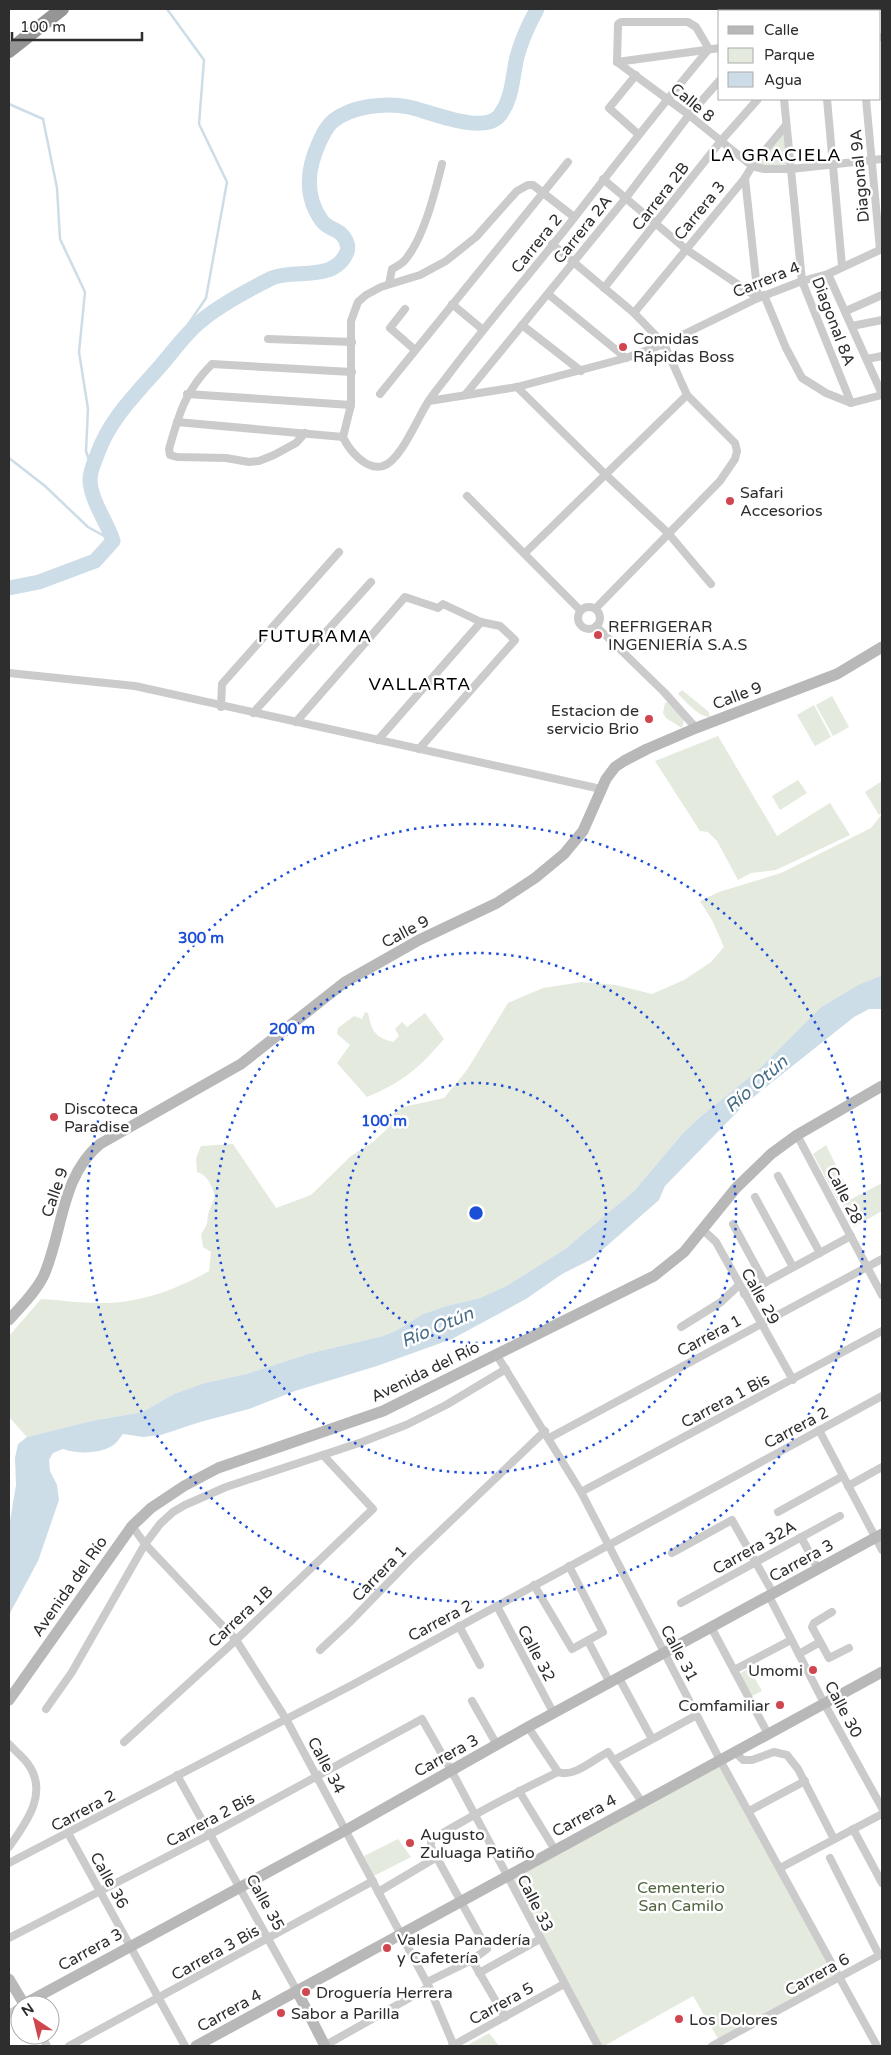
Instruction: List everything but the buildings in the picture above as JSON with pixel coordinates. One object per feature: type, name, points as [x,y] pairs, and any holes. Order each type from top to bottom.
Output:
[{"type":"highway","points":[[9,51],[62,9]]},
{"type":"main road","name":"Calle 9","points":[[9,1320],[26,1302],[43,1276],[76,1172],[90,1152],[110,1137],[241,1064],[317,1002],[350,979],[420,940],[497,904],[535,878],[564,854],[584,831],[602,789],[615,767],[624,761],[696,728],[837,674],[882,646]]},
{"type":"main road","name":"Avenida del Río","points":[[9,1700],[132,1526],[151,1508],[184,1486],[218,1468],[383,1411],[654,1276],[684,1252],[751,1171],[798,1135],[882,1086]]},
{"type":"main road","name":"Carrera 3","points":[[41,1995],[346,1830],[528,1727],[879,1536]]},
{"type":"main road","name":"Carrera 4","points":[[196,2046],[824,1703],[881,1676]]},
{"type":"main road","points":[[9,1979],[18,1995]]},
{"type":"main road","name":"Calle 35","points":[[297,1991],[325,2046]]},
{"type":"street","points":[[709,50],[696,27],[688,22],[621,22],[618,24],[617,62],[709,50],[718,48]]},
{"type":"street","name":"Carrera 2","points":[[343,437],[353,453],[372,466],[383,466],[392,460],[402,448],[428,401],[482,329],[574,217],[667,98],[709,50]]},
{"type":"street","name":"Calle 8","points":[[617,62],[667,98],[752,166]]},
{"type":"street","points":[[636,75],[609,108],[638,134]]},
{"type":"street","name":"Carrera 2A","points":[[465,395],[625,199],[689,115],[718,82]]},
{"type":"street","name":"Carrera 2B","points":[[604,288],[720,142],[757,100]]},
{"type":"street","name":"Diagonal 8A","points":[[784,100],[802,281],[852,403]]},
{"type":"street","points":[[827,100],[842,266]]},
{"type":"street","name":"Diagonal 9A","points":[[866,100],[881,249]]},
{"type":"street","name":"Carrera 3","points":[[634,313],[687,250],[786,125]]},
{"type":"street","points":[[752,166],[764,169],[791,168],[882,159]]},
{"type":"street","points":[[380,394],[568,162]]},
{"type":"street","points":[[389,284],[392,268],[404,261],[416,242],[435,196],[442,164]]},
{"type":"street","points":[[603,178],[625,199],[687,250],[761,296]]},
{"type":"street","points":[[745,178],[761,296],[802,378],[826,393],[852,403],[882,395],[828,274]]},
{"type":"street","points":[[177,422],[343,437],[351,406],[351,321],[358,302],[366,295],[389,284],[420,275],[446,261],[476,237],[517,191],[528,185],[533,185],[574,217]]},
{"type":"street","points":[[552,244],[634,313],[664,344],[687,395],[728,435],[735,443],[737,452],[730,469],[720,481],[596,608]]},
{"type":"street","name":"Carrera 4","points":[[428,401],[517,387],[626,358],[664,344],[761,296],[828,274],[881,249]]},
{"type":"street","points":[[548,294],[626,358]]},
{"type":"street","points":[[846,311],[882,295]]},
{"type":"street","points":[[452,304],[482,329]]},
{"type":"street","points":[[406,309],[390,328],[415,350]]},
{"type":"street","points":[[852,326],[882,320]]},
{"type":"street","points":[[522,325],[581,371]]},
{"type":"street","points":[[268,339],[352,342]]},
{"type":"street","points":[[867,359],[882,356]]},
{"type":"street","points":[[305,433],[296,443],[259,461],[177,457],[170,455],[169,449],[187,394],[212,364],[352,372]]},
{"type":"street","points":[[517,387],[668,533],[711,584]]},
{"type":"street","points":[[187,394],[351,406]]},
{"type":"street","points":[[525,553],[687,395]]},
{"type":"street","points":[[467,496],[580,610]]},
{"type":"street","points":[[221,707],[222,684],[339,552]]},
{"type":"street","points":[[253,713],[371,582]]},
{"type":"street","points":[[296,722],[405,597],[438,608],[444,604],[481,622],[500,626],[515,640],[419,749]]},
{"type":"street","points":[[590,606],[596,608],[600,615],[599,623],[596,626],[586,628],[580,624],[578,617],[580,610],[590,606]]},
{"type":"street","points":[[378,740],[481,622]]},
{"type":"street","points":[[596,626],[664,692],[696,728]]},
{"type":"street","points":[[9,673],[135,686],[221,707],[602,789]]},
{"type":"street","name":"Calle 28","points":[[798,1135],[882,1295]]},
{"type":"street","points":[[778,1176],[820,1253]]},
{"type":"street","points":[[755,1197],[794,1267]]},
{"type":"street","points":[[732,1224],[765,1283]]},
{"type":"street","name":"Calle 29","points":[[702,1229],[716,1242],[793,1380]]},
{"type":"street","points":[[744,1294],[851,1236]]},
{"type":"street","name":"Carrera 1","points":[[320,1650],[351,1622],[412,1558],[547,1434],[882,1259]]},
{"type":"street","points":[[681,1327],[721,1302],[739,1285]]},
{"type":"street","name":"Carrera 1 Bis","points":[[581,1492],[882,1331]]},
{"type":"street","name":"Calle 31","points":[[496,1354],[581,1492],[720,1760],[877,2046]]},
{"type":"street","points":[[46,1709],[72,1672],[145,1544],[160,1524],[173,1512],[226,1488],[406,1425],[446,1405],[506,1369]]},
{"type":"street","name":"Carrera 2","points":[[9,1863],[286,1719],[882,1396]]},
{"type":"street","points":[[819,1430],[848,1486],[879,1536],[882,1550]]},
{"type":"street","name":"Carrera 1B","points":[[124,1742],[236,1640],[373,1508],[323,1455]]},
{"type":"street","points":[[848,1486],[882,1467]]},
{"type":"street","points":[[778,1512],[843,1476]]},
{"type":"street","name":"Carrera 32A","points":[[681,1603],[840,1516]]},
{"type":"street","name":"Calle 30","points":[[672,1553],[732,1520],[756,1562],[824,1703],[882,1808]]},
{"type":"street","name":"Calle 34","points":[[132,1526],[145,1544],[236,1640],[286,1719],[428,1984],[454,2046]]},
{"type":"street","points":[[801,1537],[818,1569]]},
{"type":"street","points":[[534,1585],[572,1649],[588,1641],[604,1632],[569,1566]]},
{"type":"street","name":"Calle 32","points":[[497,1606],[554,1714]]},
{"type":"street","points":[[832,1612],[812,1625],[820,1642],[830,1658],[849,1648]]},
{"type":"street","points":[[459,1626],[480,1664]]},
{"type":"street","points":[[711,1627],[768,1734]]},
{"type":"street","points":[[734,1670],[792,1640]]},
{"type":"street","points":[[588,1641],[652,1739]]},
{"type":"street","points":[[799,1654],[820,1642]]},
{"type":"street","points":[[472,1701],[497,1745]]},
{"type":"street","points":[[614,1760],[697,1715]]},
{"type":"street","name":"Carrera 2 Bis","points":[[9,1938],[211,1834],[422,1719]]},
{"type":"street","name":"Calle 33","points":[[422,1719],[598,2046]]},
{"type":"street","points":[[528,1727],[558,1772],[564,1774],[572,1773],[607,1752],[642,1802]]},
{"type":"street","points":[[9,1744],[28,1763],[38,1787],[36,1801],[9,1847]]},
{"type":"street","points":[[735,1752],[743,1760],[752,1760],[774,1752],[787,1755],[804,1781],[834,1839]]},
{"type":"street","points":[[325,2046],[486,1950],[487,1948],[430,1843],[433,1839],[474,1814],[558,1772]]},
{"type":"street","name":"Calle 35","points":[[177,1775],[297,1991]]},
{"type":"street","points":[[749,1811],[804,1781]]},
{"type":"street","points":[[519,1791],[555,1850]]},
{"type":"street","points":[[780,1868],[882,1814]]},
{"type":"street","points":[[853,1829],[882,1883]]},
{"type":"street","name":"Calle 36","points":[[68,1833],[185,2046]]},
{"type":"street","points":[[378,1892],[437,1857]]},
{"type":"street","points":[[830,1858],[881,1954]]},
{"type":"street","name":"Carrera 3 Bis","points":[[70,2046],[373,1881]]},
{"type":"street","points":[[479,1973],[540,1939]]},
{"type":"street","name":"Carrera 6","points":[[712,2046],[881,1954]]},
{"type":"street","points":[[472,1960],[505,2017]]},
{"type":"street","name":"Carrera 5","points":[[454,2046],[564,1984]]},
{"type":"street","points":[[727,2038],[731,2046]]},
{"type":"green space","points":[[786,125],[791,169],[752,166]]},
{"type":"green space","points":[[682,690],[709,712],[710,717],[701,715],[689,705],[678,694]]},
{"type":"green space","points":[[832,696],[849,727],[833,736],[816,705]]},
{"type":"green space","points":[[668,702],[684,720],[682,728],[666,718],[663,713],[665,703]]},
{"type":"green space","points":[[814,705],[831,737],[815,746],[797,715]]},
{"type":"green space","points":[[718,736],[777,836],[830,803],[850,835],[776,870],[751,873],[738,880],[717,841],[708,832],[700,831],[655,761]]},
{"type":"green space","points":[[798,780],[807,793],[780,810],[772,796]]},
{"type":"green space","points":[[882,781],[882,813],[879,815],[865,792]]},
{"type":"green space","points":[[882,814],[882,975],[858,985],[821,1007],[757,1071],[683,1133],[634,1191],[565,1249],[508,1285],[480,1298],[423,1314],[383,1336],[311,1353],[246,1374],[206,1383],[174,1394],[142,1412],[91,1421],[27,1437],[9,1417],[9,1336],[41,1299],[92,1303],[128,1301],[170,1290],[209,1271],[211,1252],[203,1247],[201,1235],[207,1224],[208,1214],[215,1196],[206,1178],[197,1172],[196,1158],[201,1146],[233,1144],[276,1208],[311,1195],[351,1156],[373,1142],[387,1129],[393,1114],[403,1107],[444,1098],[467,1070],[508,1003],[543,988],[582,982],[616,985],[652,994],[684,980],[711,962],[724,947],[712,920],[700,901],[719,892],[781,873],[871,828]]},
{"type":"green space","points":[[365,1012],[368,1013],[375,1032],[387,1040],[393,1042],[399,1036],[395,1029],[402,1022],[407,1027],[425,1013],[444,1039],[401,1080],[367,1097],[337,1063],[350,1045],[337,1034],[338,1028],[354,1016],[362,1019]]},
{"type":"green space","points":[[826,1145],[847,1188],[844,1192],[847,1197],[838,1201],[813,1154]]},
{"type":"green space","points":[[882,1183],[882,1211],[854,1227],[842,1204]]},
{"type":"green space","points":[[749,1668],[762,1691],[752,1696],[739,1674]]},
{"type":"green space","name":"Cementerio San Camilo","points":[[720,1760],[840,1977],[720,2042],[693,1996],[604,2046],[598,2046],[507,1876]]},
{"type":"green space","points":[[398,1839],[411,1857],[374,1876],[364,1856]]},
{"type":"green space","points":[[489,2033],[499,2046],[468,2045]]},
{"type":"water","name":"Río Otún","points":[[882,975],[882,1009],[869,1009],[854,1017],[746,1103],[665,1186],[659,1200],[592,1259],[562,1274],[526,1299],[452,1339],[377,1366],[295,1391],[249,1409],[161,1435],[143,1437],[123,1434],[113,1445],[100,1451],[75,1452],[63,1449],[53,1453],[49,1460],[50,1471],[57,1485],[59,1500],[38,1561],[9,1615],[9,1527],[16,1485],[15,1458],[18,1444],[27,1437],[91,1421],[142,1412],[174,1394],[205,1383],[246,1374],[311,1353],[383,1336],[423,1314],[480,1298],[508,1285],[565,1249],[634,1191],[683,1133],[757,1071],[821,1007],[858,985]]},
{"type":"waterway","points":[[167,9],[204,60],[199,124],[227,182],[206,298],[187,326],[186,336]]},
{"type":"waterway","points":[[9,588],[39,582],[95,561],[113,541],[93,496],[90,480],[93,464],[109,429],[117,418],[190,331],[226,303],[272,278],[281,275],[323,271],[333,268],[341,262],[347,252],[347,242],[341,234],[327,226],[316,212],[312,202],[309,182],[315,153],[331,123],[350,112],[379,105],[409,107],[469,123],[492,121],[500,115],[507,101],[512,87],[519,51],[537,9]]},
{"type":"waterway","points":[[9,104],[43,119],[57,188],[60,239],[85,292],[79,352],[88,409],[86,451],[92,469]]},
{"type":"waterway","points":[[9,458],[45,486],[88,527],[113,541]]},
{"type":"place","name":"Comidas Rápidas Boss","points":[[623,347]]},
{"type":"place","name":"Safari Accesorios","points":[[730,501]]},
{"type":"place","name":"REFRIGERAR INGENIERÍA S.A.S","points":[[598,635]]},
{"type":"place","name":"Estacion de servicio Brio","points":[[649,719]]},
{"type":"place","name":"Discoteca Paradise","points":[[54,1117]]},
{"type":"place","name":"Umomi","points":[[813,1670]]},
{"type":"place","name":"Comfamiliar","points":[[780,1705]]},
{"type":"place","name":"Augusto Zuluaga Patiño","points":[[410,1843]]},
{"type":"place","name":"Valesia Panadería y Cafetería","points":[[387,1948]]},
{"type":"place","name":"Droguería Herrera","points":[[306,1992]]},
{"type":"place","name":"Sabor a Parilla","points":[[281,2013]]},
{"type":"place","name":"Los Dolores","points":[[679,2019]]},
{"type":"district","name":"LA GRACIELA","points":[[776,155]]},
{"type":"district","name":"FUTURAMA","points":[[315,636]]},
{"type":"district","name":"VALLARTA","points":[[420,684]]}]
